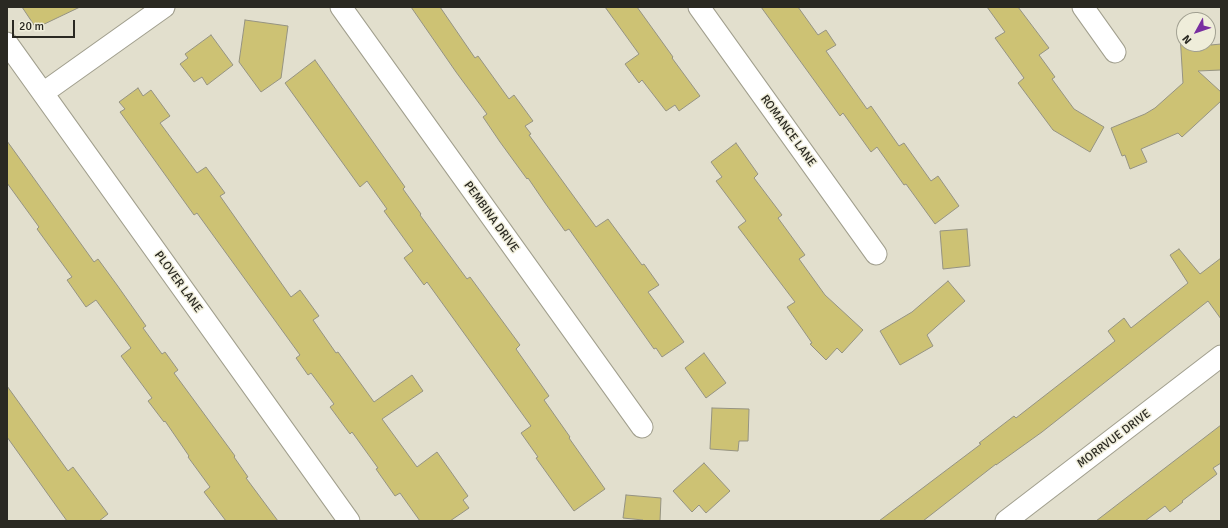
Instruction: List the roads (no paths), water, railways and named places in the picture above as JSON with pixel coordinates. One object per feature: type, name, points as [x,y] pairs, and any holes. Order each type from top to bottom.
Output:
[{"type":"street","points":[[43,93],[164,7]]},
{"type":"street","name":"PEMBINA DRIVE","points":[[341,7],[642,427]]},
{"type":"street","name":"ROMANCE LANE","points":[[699,7],[876,254]]},
{"type":"street","points":[[1083,7],[1115,52]]},
{"type":"street","name":"PLOVER LANE","points":[[7,43],[349,521]]},
{"type":"street","name":"MORRVUE DRIVE","points":[[1006,521],[1221,356]]}]
